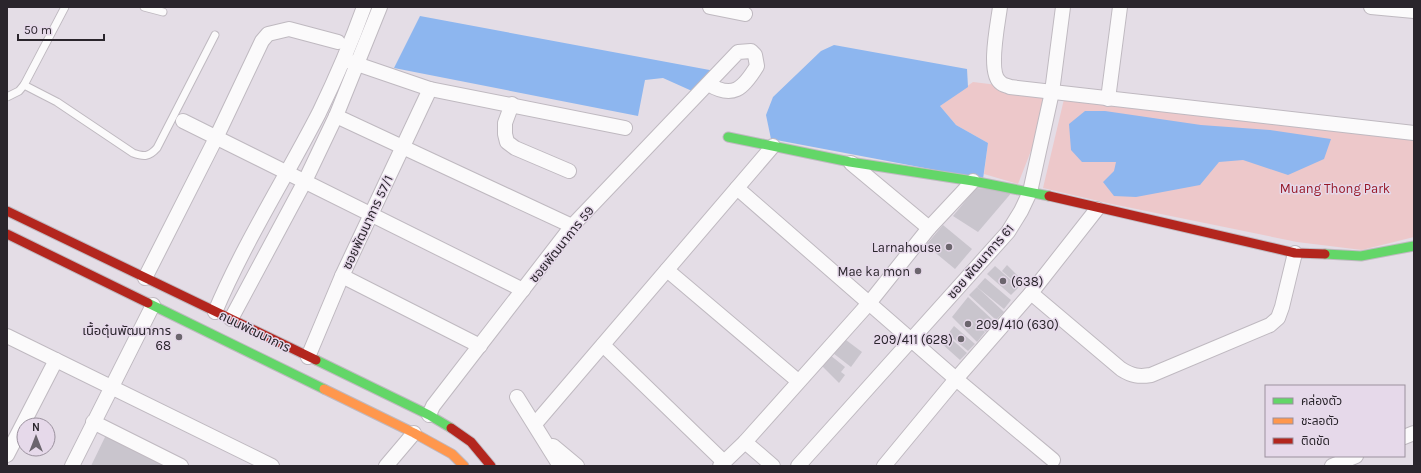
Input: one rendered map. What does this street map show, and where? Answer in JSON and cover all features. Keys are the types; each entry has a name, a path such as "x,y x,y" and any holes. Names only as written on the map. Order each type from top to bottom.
{"main road":[{"path":"728,137 850,162 973,181 1030,192 1097,209 1295,253 1361,256 1414,246"},
{"name":"ถนนพัฒนาการ","path":"7,211 145,278 158,296 452,454 464,466"},
{"name":"ถนนพัฒนาการ","path":"8,236 158,296 215,312 429,415 463,434 477,447 491,466"}],"street":[{"path":"231,320 304,181 336,116 364,7"},
{"path":"215,312 286,172 380,7"},
{"path":"710,7 745,14"},
{"path":"1000,7 994,63 996,75 1000,83 1010,86 1108,99 1414,133"},
{"name":"ซอย พัฒนาการ 61","path":"798,466 1008,232 1021,211 1030,192 1052,92 1063,7"},
{"path":"1108,99 1120,7"},
{"path":"1371,7 1414,11"},
{"path":"145,278 216,138 262,41 268,34 289,29 338,42"},
{"path":"350,62 430,89 512,104 625,128"},
{"name":"ซอยพัฒนาการ 59","path":"429,415 433,406 572,226 708,84"},
{"name":"ซอยพัฒนาการ 57/1","path":"308,357 342,276 430,89"},
{"path":"512,104 505,123 504,134 507,142 515,148 569,171"},
{"path":"336,116 572,226"},
{"path":"183,121 372,213 523,290"},
{"path":"535,424 773,146"},
{"path":"850,162 928,228"},
{"path":"603,345 722,464 745,442 870,302 928,228 973,181"},
{"path":"737,188 870,302 956,379 1053,460"},
{"path":"884,466 956,379 1031,293 1097,209"},
{"path":"1031,293 1121,369 1130,375 1140,377 1152,374 1270,325 1278,318 1282,307 1295,253"},
{"path":"667,270 798,381"},
{"path":"342,276 480,346"},
{"path":"72,466 158,296"},
{"path":"7,337 272,466"},
{"path":"7,455 56,360"},
{"path":"517,397 545,438 560,466"},
{"path":"93,422 181,466"},
{"path":"386,466 414,433"},
{"path":"545,438 577,466"},
{"path":"745,442 773,466"},
{"path":"1332,466 1354,457"}],"lane":[{"path":"144,7 163,12"},
{"path":"7,97 19,91 24,85 63,8"},
{"path":"24,85 57,102 133,153 144,156 151,155 157,148 215,35"}],"green space":[{"path":"973,82 1054,92 1018,184 984,174 988,143 956,125 940,106"},
{"name":"Muang Thong Park","path":"1065,95 1414,138 1414,237 1362,250 1297,242 1107,203 1043,188"}],"water":[{"path":"420,16 715,71 692,91 663,78 645,80 638,116 394,68"},
{"path":"834,45 967,69 968,87 940,106 956,125 988,143 983,179 771,139 766,115 773,97 821,51"},
{"path":"1085,111 1105,111 1201,125 1270,130 1331,139 1324,159 1288,175 1243,160 1219,162 1200,185 1136,197 1114,196 1103,182 1114,171 1116,162 1082,162 1071,150 1069,124"}],"building":[{"path":"976,188 1013,191 978,232 953,216"},
{"name":"Larnahouse","path":"943,225 972,249 955,269 926,245"},
{"path":"1007,265 1023,281 1019,286 1002,271"},
{"name":"(638)","path":"995,266 1019,287 1011,295 987,274"},
{"path":"985,278 1011,300 1004,309 977,287"},
{"path":"977,287 1004,312 996,320 969,295"},
{"path":"968,297 995,322 986,332 972,319 985,332 977,342 952,317"},
{"name":"209/411 (628)","path":"954,326 975,344 968,351 948,334"},
{"path":"947,335 967,353 960,360 941,343"},
{"path":"846,340 862,352 851,367 833,353"},
{"path":"830,355 845,367 841,372 845,375 839,383 821,365"},
{"path":"106,435 170,466 91,466"}],"traffic: fast":[{"path":"728,137 850,162 973,181 1049,196"},
{"path":"1325,254 1361,256 1414,246"},
{"path":"148,303 324,389"},
{"path":"316,360 429,415 451,428"}],"traffic: slow":[{"path":"324,389 414,433 452,454 464,466"}],"traffic: jam":[{"path":"1049,196 1295,253 1325,254"},
{"path":"7,211 316,360"},
{"path":"7,234 148,303"},
{"path":"451,428 471,442 491,466"}],"place":[{"name":"Larnahouse","path":"949,247"},
{"name":"Mae ka mon","path":"918,271"},
{"name":"(638)","path":"1003,281"},
{"name":"209/410 (630)","path":"968,324"},
{"name":"เนื้อตุ๋นพัฒนาการ 68","path":"179,337"},
{"name":"209/411 (628)","path":"961,339"}]}
